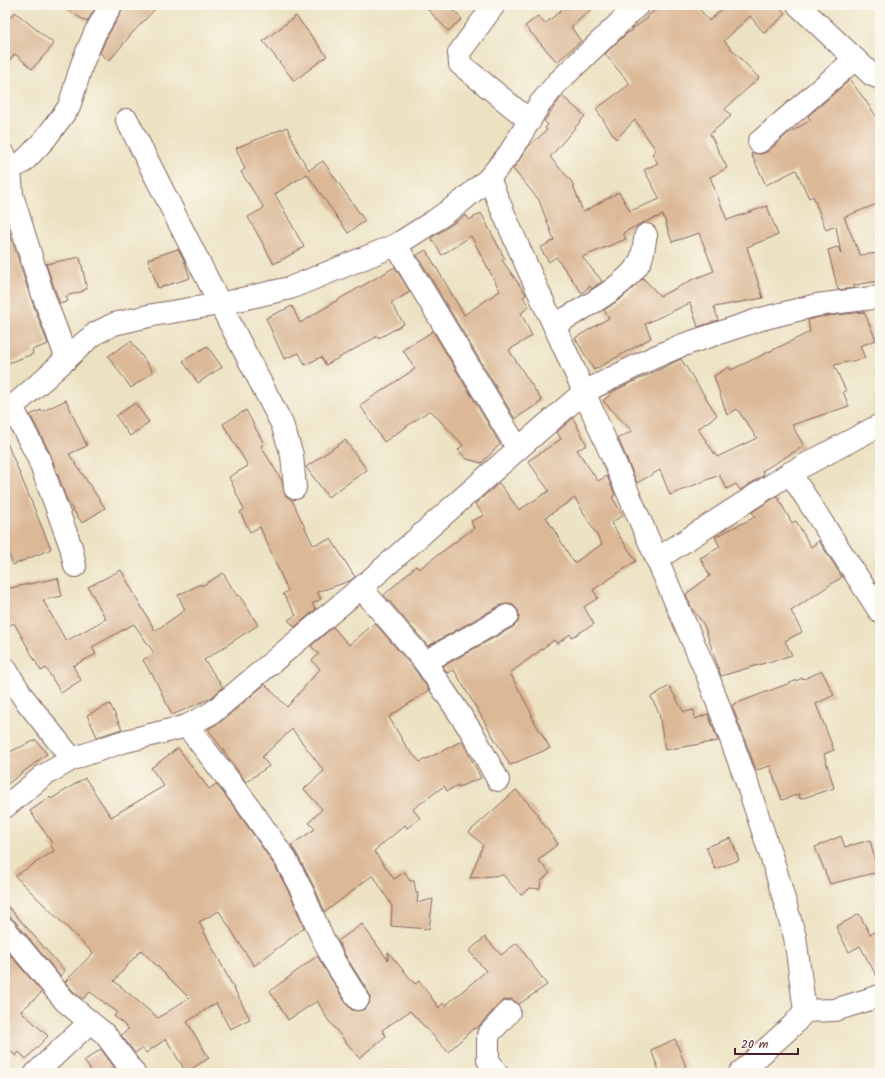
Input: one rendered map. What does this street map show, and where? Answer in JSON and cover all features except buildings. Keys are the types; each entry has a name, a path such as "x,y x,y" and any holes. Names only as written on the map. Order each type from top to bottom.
{"street":[{"path":"67,359 42,292 12,195 8,162 22,163 45,139 69,107 82,64 95,33 111,5"},
{"path":"494,5 459,53 460,64 530,121"},
{"path":"75,566 71,547 38,457 8,409 96,333 114,324 153,315 220,304 290,288 396,245 434,221 461,202 489,178 509,154 539,105 556,83 638,5"},
{"path":"798,5 872,75 880,78"},
{"path":"759,142 855,59"},
{"path":"127,120 282,424 292,455 295,488"},
{"path":"489,178 535,287 584,392 707,674 775,868 795,937 805,1011"},
{"path":"554,325 607,294 627,277 641,259 646,234"},
{"path":"396,245 518,449"},
{"path":"5,807 43,776 72,759 122,742 187,726 213,712 361,588 584,392 648,360 680,346 761,319 817,305 880,297"},
{"path":"657,559 790,473 880,425"},
{"path":"790,473 880,612"},
{"path":"361,588 425,662 473,734 498,780"},
{"path":"425,662 507,616"},
{"path":"5,668 22,698 72,759"},
{"path":"187,726 245,801 286,860 334,961 358,998"},
{"path":"5,929 65,1001 105,1034 134,1073"},
{"path":"740,1073 788,1030 805,1011 835,1010 880,996"},
{"path":"497,1073 488,1060 488,1035 509,1012"},
{"path":"36,1073 90,1022"}]}
